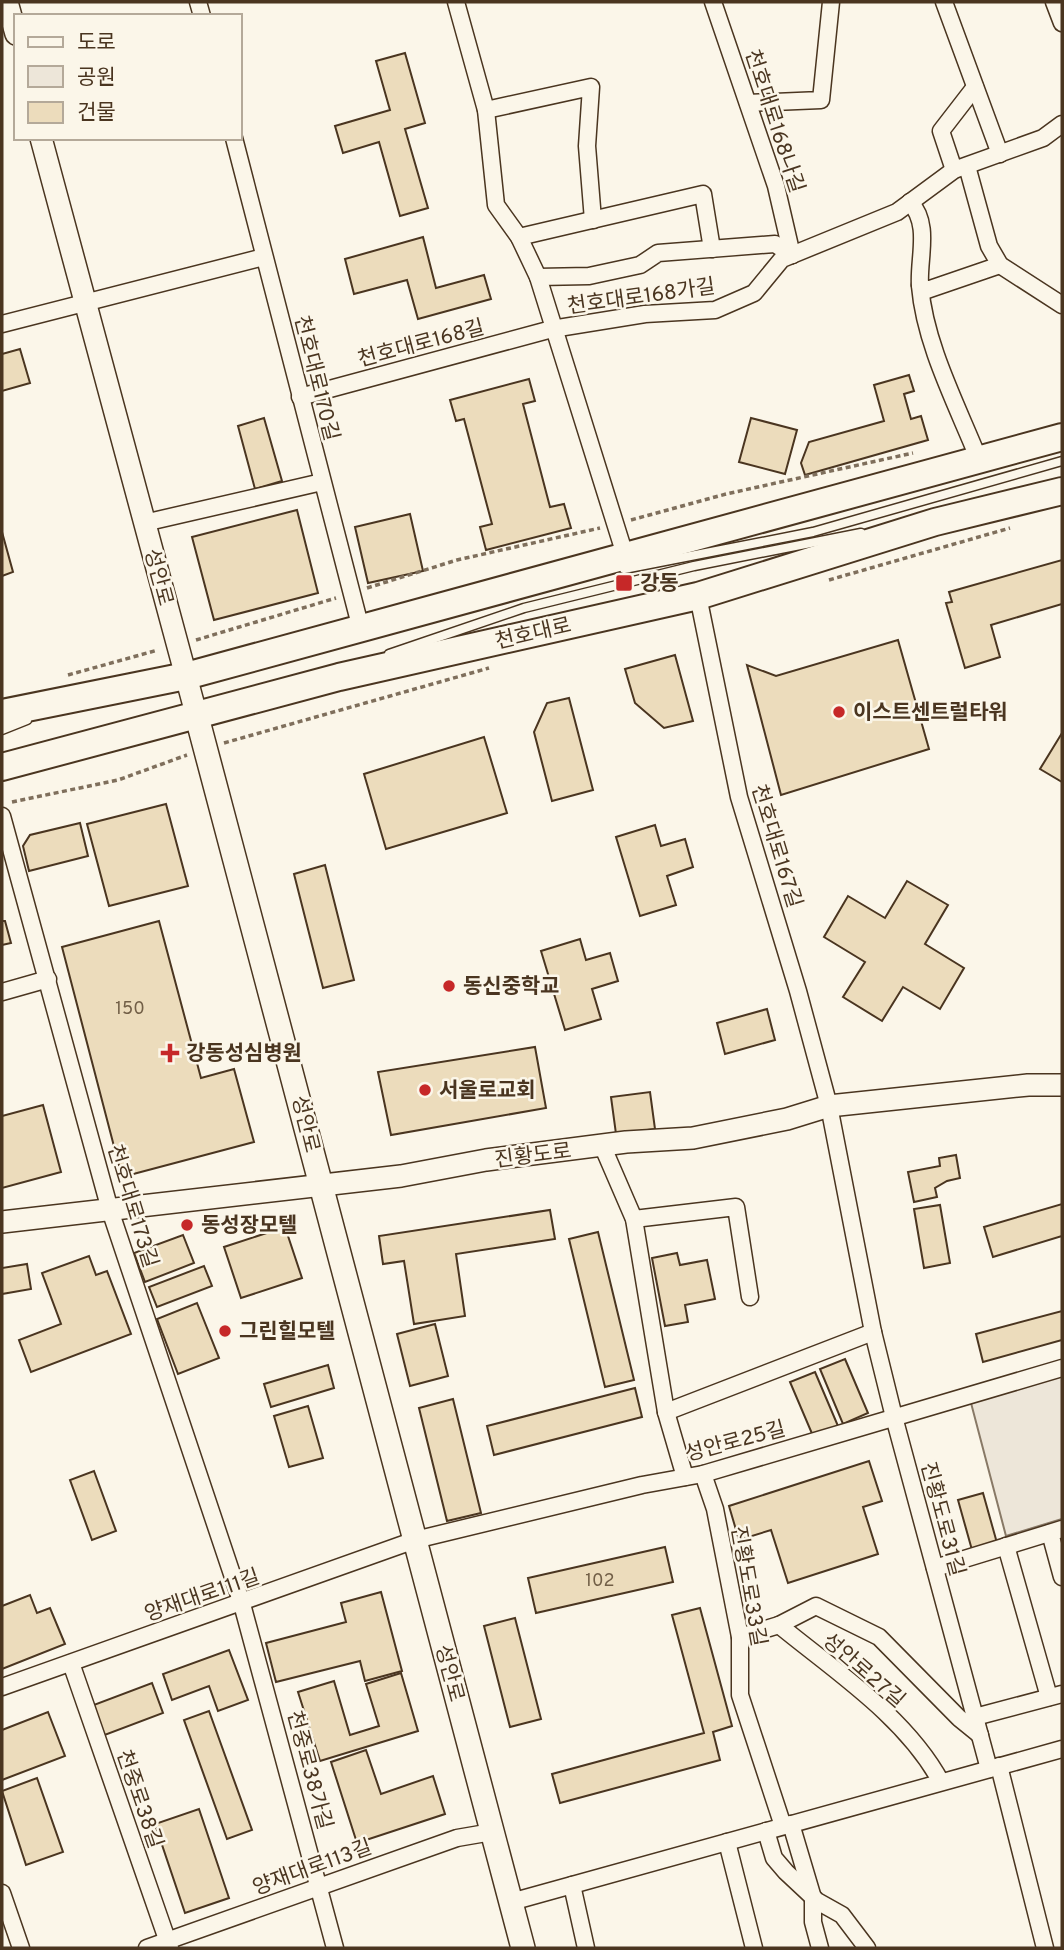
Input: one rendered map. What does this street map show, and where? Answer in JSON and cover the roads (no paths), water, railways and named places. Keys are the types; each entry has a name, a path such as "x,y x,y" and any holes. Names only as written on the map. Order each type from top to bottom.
{"main road":[{"path":"2,713 186,676 616,564 1062,437"},
{"name":"천호대로","path":"2,766 197,717 339,677 698,596 935,523 1062,491"},
{"name":"성안로","path":"197,717 250,927 290,1061 523,1948"}],"street":[{"path":"8,2 14,26"},
{"path":"456,2 486,110 496,205 519,237 538,277 552,329 615,524 616,564"},
{"name":"천호대로168나길","path":"713,2 776,186 792,255"},
{"path":"748,103 821,100 831,2"},
{"path":"944,2 1000,154"},
{"path":"1054,2 1062,23"},
{"path":"486,110 591,87 587,146 593,220"},
{"path":"975,87 942,131 960,168 989,246 1000,265 1062,305"},
{"name":"천호대로168가길","path":"552,329 645,314 715,310 754,293 782,259 897,212 960,168 1043,138 1062,124"},
{"name":"성안로","path":"42,140 197,717"},
{"name":"천호대로170길","path":"235,140 361,629"},
{"path":"519,237 703,194 712,249"},
{"path":"910,202 918,211 922,230 920,285 929,331 979,460"},
{"path":"538,277 589,276 640,265 658,253 775,244 792,255"},
{"path":"2,324 264,257"},
{"path":"920,285 927,290 1000,265"},
{"name":"천호대로168길","path":"300,397 552,329"},
{"path":"144,523 322,482"},
{"name":"천호대로167길","path":"698,596 739,797 798,991 829,1106"},
{"name":"천호대로173길","path":"2,816 110,1210 242,1604"},
{"path":"2,992 48,979"},
{"name":"진황도로","path":"2,1222 401,1176 486,1160 602,1145 693,1138 787,1119 829,1106 1028,1085 1062,1085"},
{"name":"진황도로31길","path":"829,1106 873,1332 894,1417 975,1717 994,1768 1045,1948"},
{"path":"602,1145 634,1219 666,1412 685,1477"},
{"path":"634,1219 736,1207 750,1297"},
{"path":"666,1412 873,1332"},
{"name":"성안로25길","path":"415,1540 703,1474 1062,1368"},
{"name":"진황도로33길","path":"703,1474 715,1509 740,1637 740,1695 813,1898 813,1922 820,1948"},
{"path":"935,1568 1056,1531 1062,1577"},
{"name":"양재대로111길","path":"2,1687 242,1604 415,1540"},
{"path":"975,1717 1056,1696 1006,1546"},
{"name":"천중로38가길","path":"242,1604 335,1948"},
{"path":"740,1637 779,1625 816,1606 879,1637 958,1718 981,1735"},
{"name":"성안로27길","path":"779,1625 865,1695 927,1757 941,1782"},
{"name":"천중로38길","path":"71,1663 169,1945"},
{"path":"511,1902 1062,1749"},
{"path":"766,1831 774,1858 813,1898 842,1915 867,1948"},
{"name":"양재대로113길","path":"147,1948 169,1945 457,1838 492,1832"},
{"path":"727,1842 754,1948"},
{"path":"572,1885 586,1948"},
{"path":"2,1893 21,1948"}],"lane":[{"path":"616,564 813,532 1062,461"},
{"path":"339,677 399,650 524,608 694,566 833,537 935,523"},
{"path":"499,593 594,575"},
{"path":"2,730 78,699"}],"place":[{"name":"강동","path":"624,583"},
{"name":"이스트센트럴타워","path":"839,712"},
{"name":"동신중학교","path":"449,986"},
{"name":"강동성심병원","path":"170,1053"},
{"name":"서울로교회","path":"425,1090"},
{"name":"동성장모텔","path":"187,1225"},
{"name":"그린힐모텔","path":"225,1331"}]}
